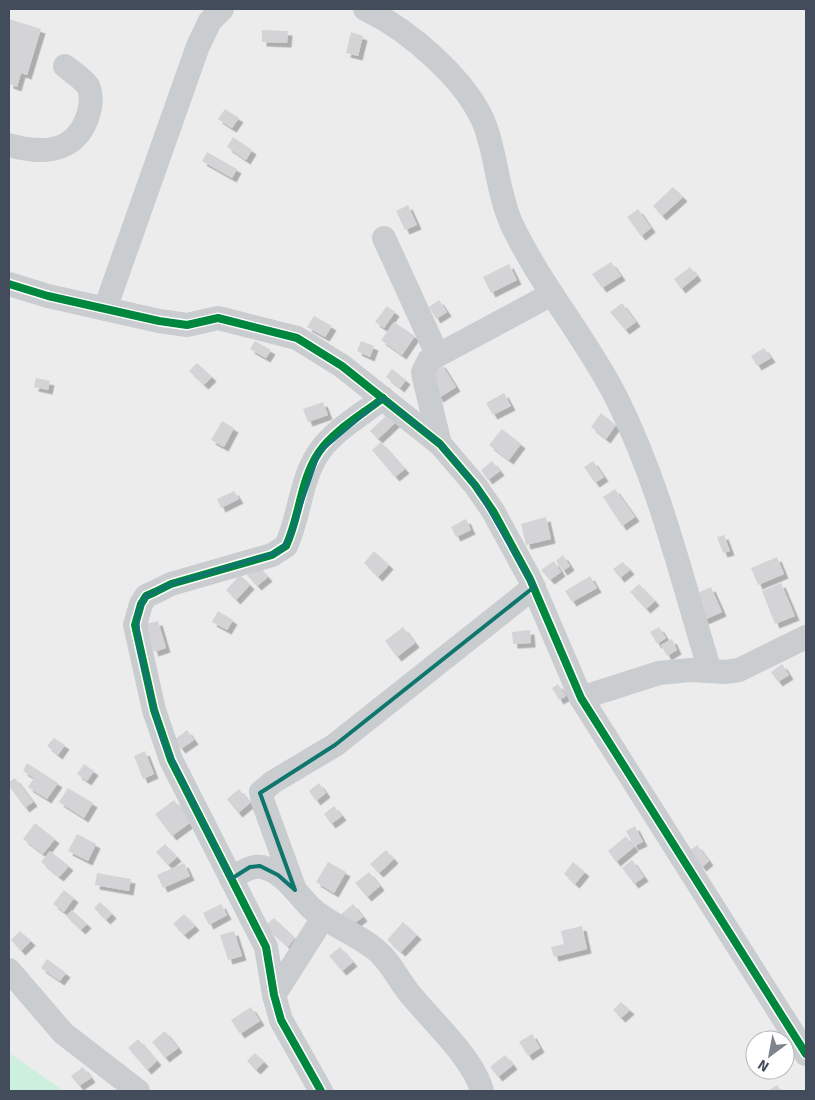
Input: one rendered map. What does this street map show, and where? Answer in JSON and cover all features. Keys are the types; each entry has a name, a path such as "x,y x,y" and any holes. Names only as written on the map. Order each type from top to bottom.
{"street":[{"path":"105,309 198,46 210,21 222,9"},
{"path":"365,9 401,30 432,57 458,83 475,105 486,127 504,202 512,224 552,294 601,369 639,446 662,512 710,672"},
{"path":"9,145 46,150 65,145 79,135 86,123 91,94 83,80 65,66"},
{"path":"384,238 437,354"},
{"path":"9,284 159,321 187,325 218,318 297,338 324,353 384,398 440,444 475,485 492,511 534,588 581,698 806,1054"},
{"path":"440,444 423,372 429,360 437,354 552,294"},
{"path":"321,1091 281,1020 274,995 266,947 162,739 135,625 137,613 146,596 171,584 279,552 289,540 307,476 319,452 329,441 384,398"},
{"path":"295,890 262,802 261,792 273,782 335,745 534,588"},
{"path":"581,698 658,673 691,670 710,672 738,670 806,637"},
{"path":"231,879 250,867 260,866 278,874 323,918 374,948 390,963 408,992 463,1057 482,1091"},
{"path":"274,995 323,918"},
{"path":"9,970 64,1033 138,1091"}],"highlighted area":[{"path":"383,398 440,444 475,485 534,587 335,745 260,793 295,890 278,875 260,866 250,867 231,879 162,739 139,649 137,613 146,596 171,584 279,552 289,539 319,452"}],"green space":[{"path":"9,1053 64,1091 9,1091"}],"building":[{"path":"9,19 41,29 27,75 21,73 17,87 9,84"},
{"path":"262,30 288,31 287,43 262,42"},
{"path":"351,32 363,36 358,56 346,53"},
{"path":"225,109 239,118 232,128 218,119"},
{"path":"233,137 252,150 246,160 227,147"},
{"path":"207,152 237,169 232,178 202,161"},
{"path":"673,187 683,197 662,216 653,206"},
{"path":"408,205 417,225 405,230 396,211"},
{"path":"638,209 651,228 641,236 627,217"},
{"path":"611,262 621,276 602,288 592,274"},
{"path":"509,264 517,280 491,293 483,277"},
{"path":"690,267 697,276 681,289 674,279"},
{"path":"439,300 447,312 436,319 429,307"},
{"path":"622,303 636,322 625,330 610,312"},
{"path":"387,306 395,312 384,328 375,322"},
{"path":"314,316 332,326 325,337 307,327"},
{"path":"394,322 415,336 402,355 381,340"},
{"path":"255,341 271,350 266,358 250,349"},
{"path":"361,341 374,346 370,357 357,351"},
{"path":"764,348 771,358 757,366 751,356"},
{"path":"197,363 212,377 204,385 189,371"},
{"path":"441,363 456,387 439,398 424,373"},
{"path":"392,369 406,380 400,388 386,377"},
{"path":"36,378 50,381 48,390 34,387"},
{"path":"504,393 511,406 493,415 486,403"},
{"path":"323,402 328,415 308,422 303,409"},
{"path":"601,413 616,425 606,439 591,427"},
{"path":"388,414 396,422 378,439 370,431"},
{"path":"222,421 234,428 224,447 211,440"},
{"path":"502,429 521,444 509,460 489,445"},
{"path":"381,442 405,469 395,477 372,450"},
{"path":"492,461 500,471 488,480 481,470"},
{"path":"593,461 604,477 595,483 584,467"},
{"path":"615,489 635,517 622,526 603,497"},
{"path":"234,491 239,499 221,508 217,499"},
{"path":"546,517 551,539 526,545 521,524"},
{"path":"466,519 471,530 456,537 451,527"},
{"path":"724,535 730,551 723,553 717,537"},
{"path":"374,551 389,565 378,577 364,563"},
{"path":"563,555 570,566 563,571 556,561"},
{"path":"777,557 784,574 758,585 751,568"},
{"path":"554,561 561,572 550,580 541,570"},
{"path":"623,562 630,570 620,578 613,569"},
{"path":"257,565 268,577 257,586 247,575"},
{"path":"240,575 250,585 236,600 226,590"},
{"path":"590,576 597,588 572,602 565,591"},
{"path":"781,583 795,616 775,624 762,591"},
{"path":"639,584 655,601 646,609 630,592"},
{"path":"711,587 722,612 704,620 693,595"},
{"path":"218,611 233,620 227,630 212,622"},
{"path":"158,621 166,648 154,652 145,624"},
{"path":"403,627 415,643 397,657 385,641"},
{"path":"659,627 666,638 657,644 650,632"},
{"path":"530,630 531,643 513,644 512,632"},
{"path":"672,639 677,650 667,656 661,645"},
{"path":"782,664 789,675 778,682 771,672"},
{"path":"558,684 566,696 559,700 552,688"},
{"path":"187,730 194,740 181,749 174,740"},
{"path":"54,738 65,745 58,755 47,746"},
{"path":"145,751 154,774 143,779 134,756"},
{"path":"27,763 58,783 47,799 28,787 34,778 23,771"},
{"path":"84,764 94,771 87,781 77,774"},
{"path":"15,778 33,802 25,808 9,786 9,782"},
{"path":"319,783 326,793 316,801 309,791"},
{"path":"68,788 93,803 84,818 59,802"},
{"path":"239,789 250,803 238,813 227,799"},
{"path":"174,800 191,822 172,836 155,814"},
{"path":"334,806 342,816 331,824 324,814"},
{"path":"35,823 55,839 43,854 23,839"},
{"path":"635,826 643,842 634,846 626,831"},
{"path":"77,834 96,844 88,861 68,851"},
{"path":"626,836 634,847 616,862 608,851"},
{"path":"165,844 177,857 168,865 156,852"},
{"path":"697,845 709,861 702,867 689,851"},
{"path":"386,850 394,859 379,873 370,864"},
{"path":"50,851 69,866 59,877 41,862"},
{"path":"632,860 644,877 634,884 622,868"},
{"path":"328,862 346,872 334,893 316,882"},
{"path":"573,862 585,872 575,884 564,874"},
{"path":"184,863 190,876 163,888 157,875"},
{"path":"369,872 380,886 367,897 355,883"},
{"path":"97,873 131,879 129,891 95,885"},
{"path":"64,890 74,898 64,912 53,904"},
{"path":"100,902 112,914 106,920 94,908"},
{"path":"221,904 227,915 209,925 203,913"},
{"path":"353,904 363,917 348,928 339,916"},
{"path":"72,910 87,924 81,930 66,916"},
{"path":"184,914 195,926 184,935 173,924"},
{"path":"274,918 295,938 288,947 265,926"},
{"path":"403,922 417,935 401,952 387,940"},
{"path":"582,926 587,949 554,957 551,947 564,944 561,931"},
{"path":"20,931 31,941 21,951 11,940"},
{"path":"234,931 242,956 228,960 220,935"},
{"path":"340,947 353,962 342,971 329,956"},
{"path":"47,959 66,973 60,981 41,968"},
{"path":"621,1002 630,1010 621,1018 613,1010"},
{"path":"251,1007 260,1021 240,1034 231,1020"},
{"path":"165,1031 178,1048 165,1058 152,1042"},
{"path":"532,1034 540,1048 528,1056 519,1042"},
{"path":"138,1039 157,1061 147,1070 128,1048"},
{"path":"255,1053 264,1062 256,1070 247,1061"},
{"path":"505,1055 513,1065 498,1077 490,1067"},
{"path":"83,1067 91,1078 79,1086 71,1076"},
{"path":"777,1085 781,1091 768,1091"}],"cycle path":[{"path":"9,284 48,296 159,321 187,325 218,318 297,338 342,366 440,444 475,485 493,511 530,579 581,698 806,1054"},
{"path":"321,1091 281,1020 274,995 266,947 171,760 154,710 135,625 141,604 146,596 171,584 272,555 286,546 308,474 319,452 341,429 383,398"}]}
